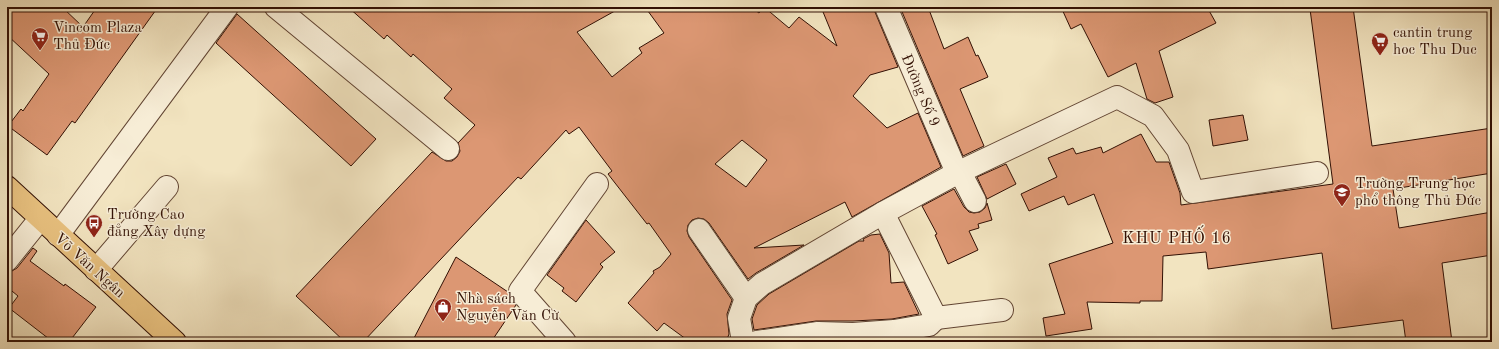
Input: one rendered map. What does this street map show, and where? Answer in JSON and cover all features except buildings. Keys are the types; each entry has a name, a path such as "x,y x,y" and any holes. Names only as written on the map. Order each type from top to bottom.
{"main road":[{"name":"Võ Văn Ngân","path":"7,187 175,342"}],"street":[{"path":"58,235 227,7"},
{"path":"276,7 448,149"},
{"name":"Đường Số 9","path":"886,7 958,173 975,201"},
{"path":"743,342 739,318 746,298 762,284 883,213 958,173 1117,97 1153,116 1178,150 1193,192 1317,173"},
{"path":"565,342 520,291 597,184"},
{"path":"96,270 167,187"},
{"path":"883,213 936,318"},
{"path":"7,260 40,219"},
{"path":"699,230 746,298"},
{"path":"757,342 818,333 852,334 894,331 929,325 936,318 1002,310"}],"place":[{"name":"Vincom Plaza Thủ Đức","path":"40,51"},
{"name":"cantin trung hoc Thu Duc","path":"1380,56"},
{"name":"Trường Trung học phổ thông Thủ Đức","path":"1342,207"},
{"name":"Trường Cao đẳng Xây dựng","path":"94,238"},
{"name":"Nhà sách Nguyễn Văn Cừ","path":"443,322"}],"district":[{"name":"KHU PHỐ 16","path":"1177,237"}]}
